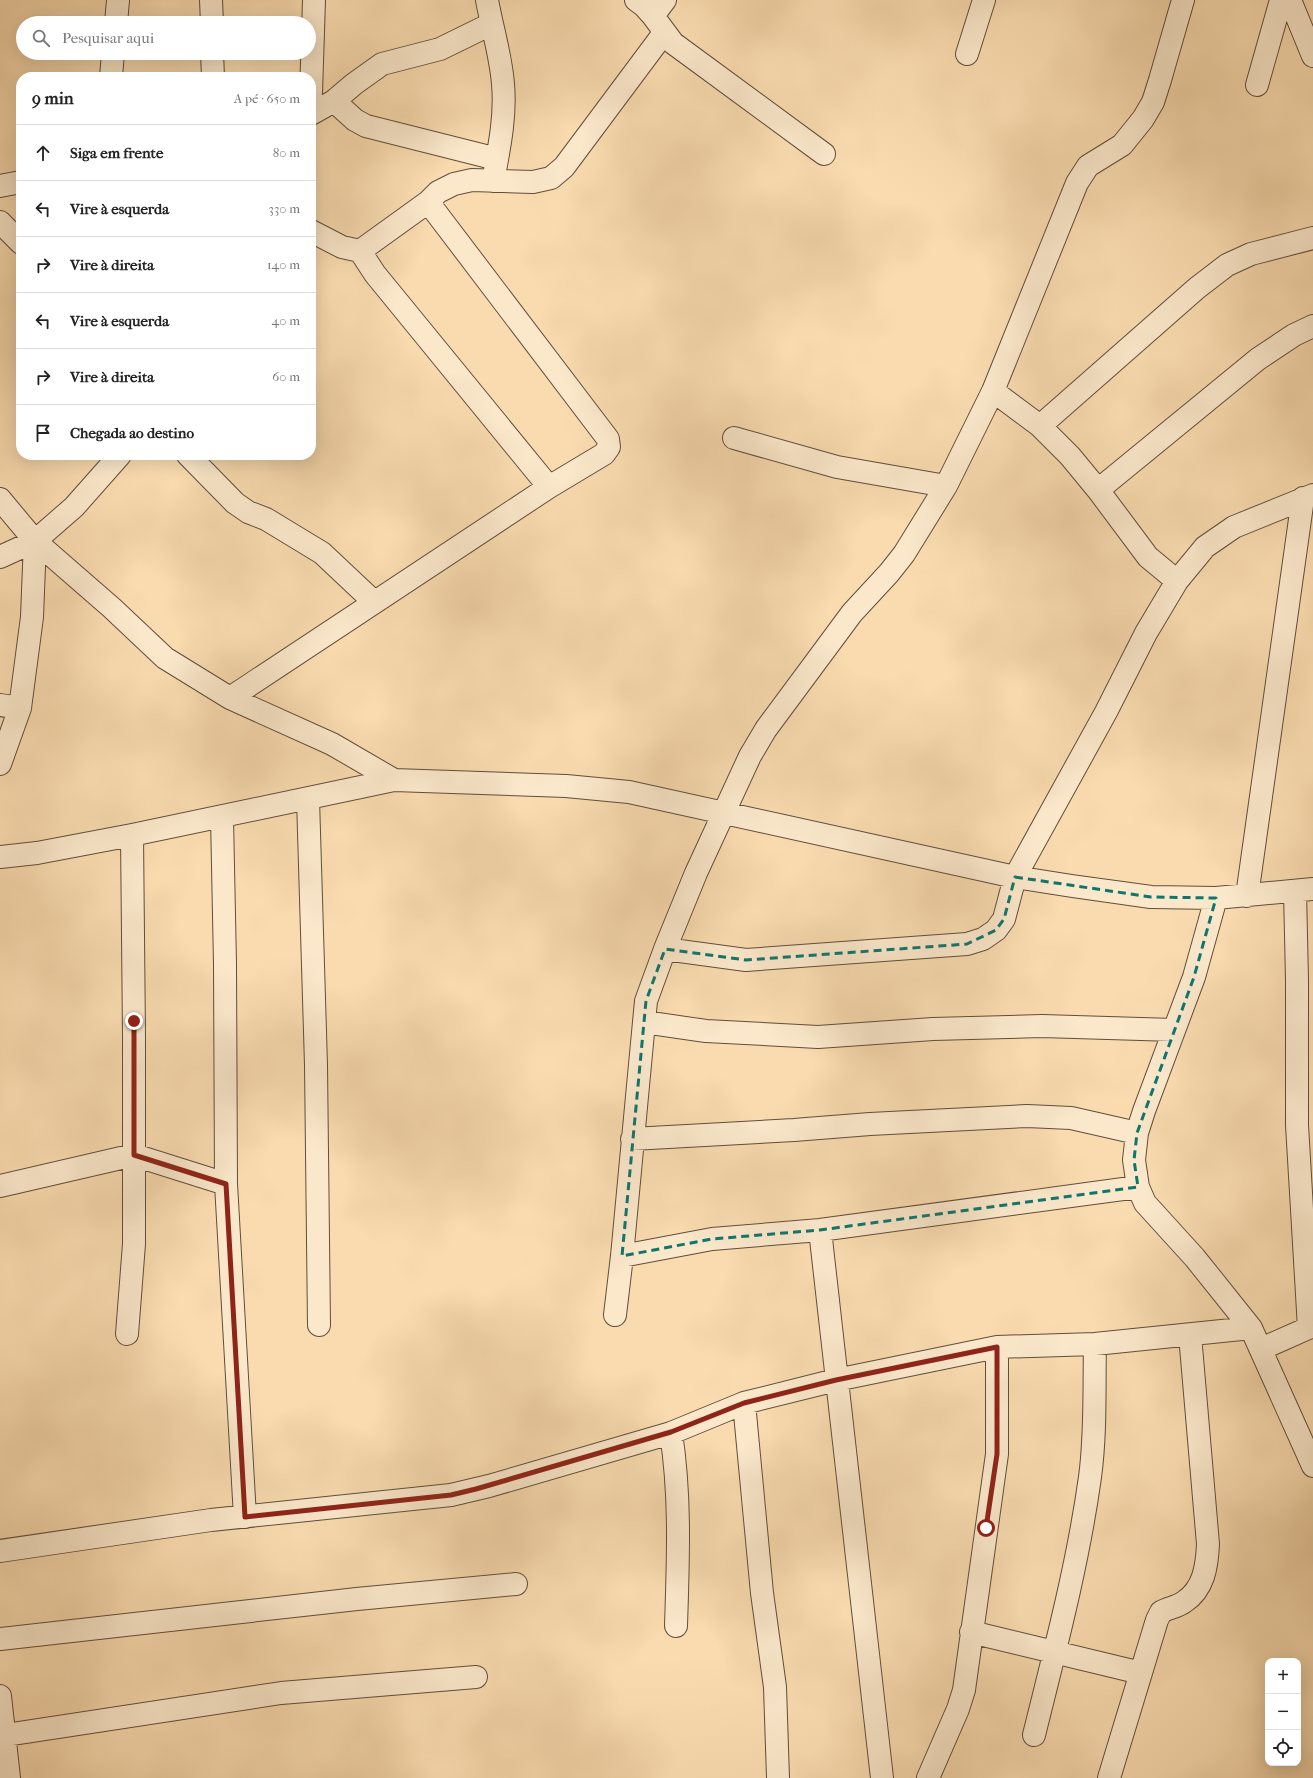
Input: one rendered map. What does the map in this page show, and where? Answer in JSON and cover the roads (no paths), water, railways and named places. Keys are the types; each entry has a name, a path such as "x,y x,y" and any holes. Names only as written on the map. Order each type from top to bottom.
{"street":[{"path":"117,16 118,0"},
{"path":"211,0 212,16"},
{"path":"313,16 314,0"},
{"path":"487,0 500,62 503,83 504,112 493,181"},
{"path":"636,0 661,16 673,43 824,154"},
{"path":"967,54 984,0"},
{"path":"614,1315 622,1256 646,1001 665,949 723,813 750,756 766,729 852,613 885,578 904,554 946,486 994,391 1077,183 1088,166 1122,145 1143,119 1153,102 1183,0"},
{"path":"1257,85 1281,0"},
{"path":"1290,0 1313,56"},
{"path":"360,251 428,202 438,192 454,184 472,180 533,182 551,178 564,166 661,16"},
{"path":"316,111 334,101 354,84 382,64 440,49 492,24"},
{"path":"111,72 112,60"},
{"path":"212,60 213,72"},
{"path":"312,60 312,72"},
{"path":"334,101 355,120 366,126 497,159"},
{"path":"0,186 16,183"},
{"path":"230,698 373,601 450,554 549,487 604,454 609,447 608,439 428,202"},
{"path":"0,222 16,238"},
{"path":"316,234 342,247 360,251 379,280 549,487"},
{"path":"1040,426 1198,288 1227,265 1251,254 1313,238"},
{"path":"1098,490 1258,359 1294,335 1313,326"},
{"path":"994,391 1040,426 1070,456 1148,556 1177,581"},
{"path":"734,438 837,467 946,486"},
{"path":"0,557 35,541 74,507 116,460"},
{"path":"193,460 235,503 248,512 266,519 322,553 373,601"},
{"path":"665,949 721,958 746,960 967,944 983,939 996,930 1004,919 1015,877 1106,712 1146,633 1177,581 1205,547 1234,527 1308,496"},
{"path":"1247,896 1308,496"},
{"path":"0,499 35,541 112,608 165,658 230,698 332,744 394,780"},
{"path":"0,764 10,707 32,617 35,541"},
{"path":"0,857 38,853 132,835 394,780 566,786 621,791 1015,877 1151,897 1216,898 1304,890 1297,980 1297,1125 1311,1327 1261,1349"},
{"path":"308,799 316,1065 319,1325"},
{"path":"222,817 225,964 226,1184 245,1517"},
{"path":"127,1334 134,1244 132,835"},
{"path":"1216,898 1194,977 1137,1133 1134,1160 1138,1187 1145,1203 1196,1258 1251,1328 1313,1466"},
{"path":"644,1022 706,1031 818,1037 933,1029 1042,1026 1174,1030"},
{"path":"632,1139 1027,1116 1071,1118 1137,1133"},
{"path":"0,1186 134,1155 226,1184"},
{"path":"622,1256 712,1239 820,1230 1138,1187"},
{"path":"820,1230 882,1778"},
{"path":"0,1551 245,1517 451,1495 489,1486 671,1432 744,1403 836,1380 997,1347 1095,1344 1251,1328"},
{"path":"1108,1778 1161,1612 1184,1602 1197,1590 1203,1579 1207,1563 1208,1544 1190,1335"},
{"path":"1034,1735 1077,1552 1090,1476 1093,1435 1095,1344"},
{"path":"928,1778 958,1709 964,1690 997,1454 997,1347"},
{"path":"744,1403 762,1593 776,1687 778,1778"},
{"path":"671,1432 676,1468 679,1516 676,1626"},
{"path":"0,1639 357,1599 516,1584"},
{"path":"971,1632 1141,1673"},
{"path":"2,1736 281,1693 476,1677"},
{"path":"0,1696 2,1736 9,1778"}]}
